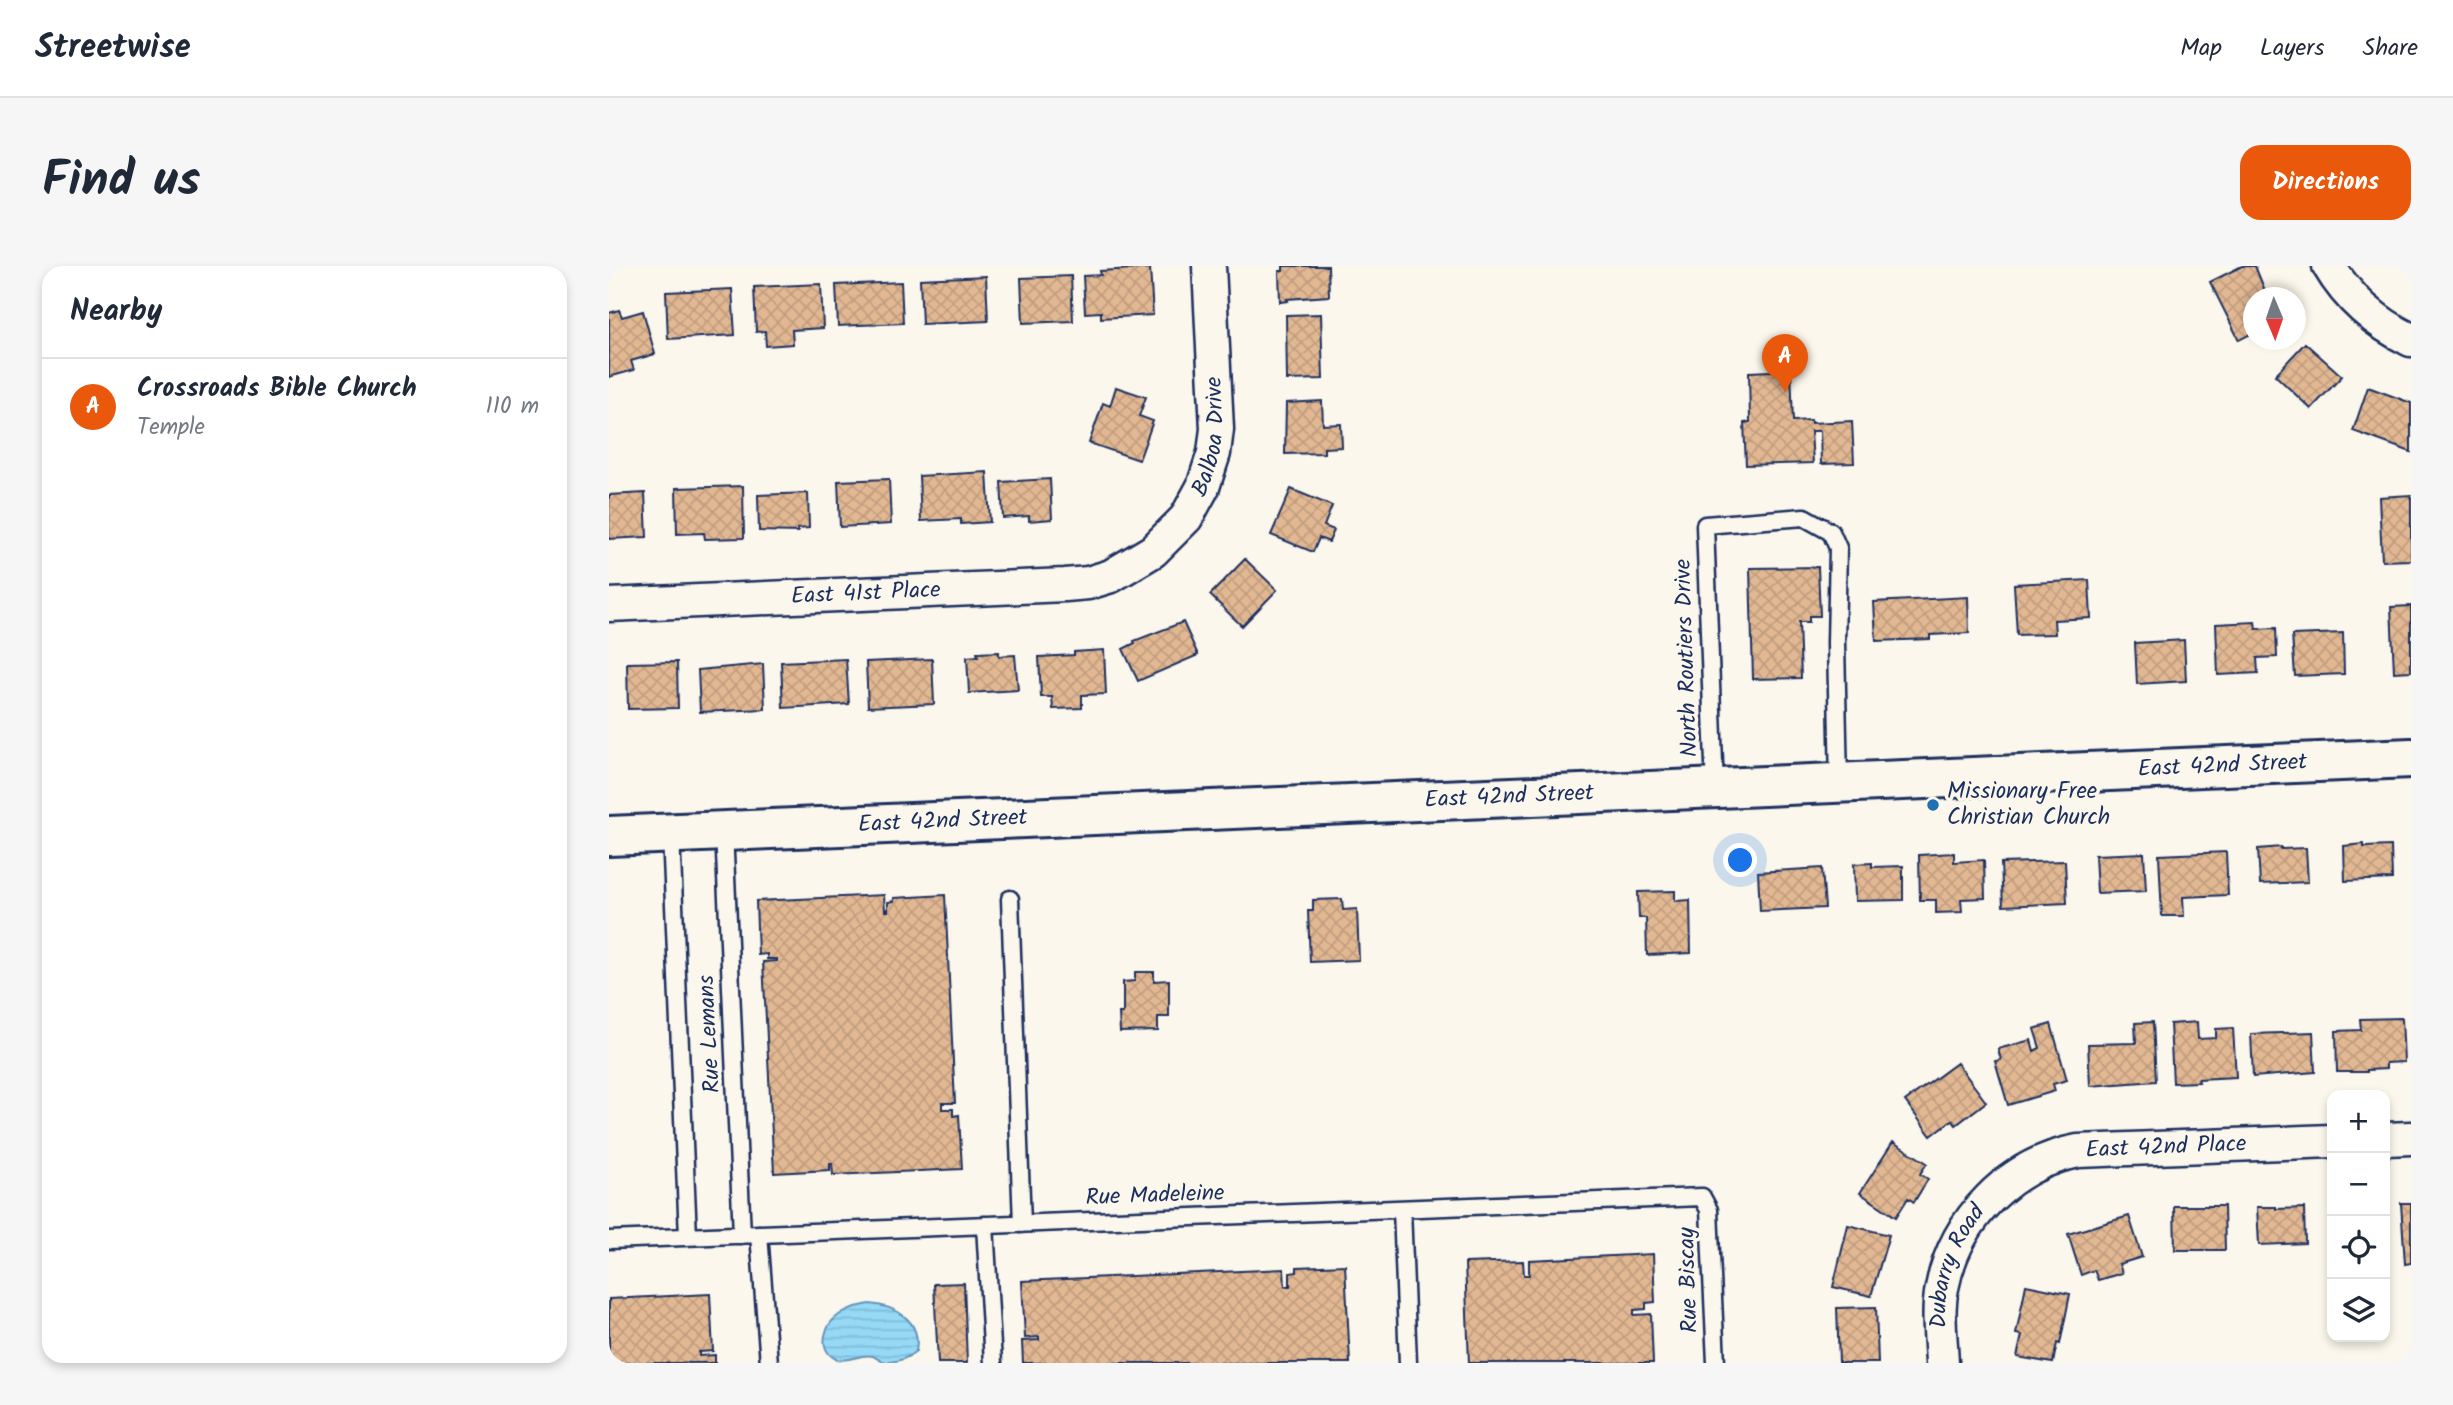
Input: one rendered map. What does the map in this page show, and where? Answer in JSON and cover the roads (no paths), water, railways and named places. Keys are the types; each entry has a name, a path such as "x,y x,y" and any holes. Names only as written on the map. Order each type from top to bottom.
{"street":[{"name":"Balboa Drive","path":"1122,571 1153,551 1171,535 1186,518 1208,477 1217,429 1209,266"},
{"path":"2329,266 2345,290 2375,319 2411,340"},
{"name":"East 41st Place","path":"609,606 1065,586 1089,583 1122,571"},
{"name":"East 42nd Street","path":"609,836 2411,758"},
{"path":"2390,1139 2411,1138"},
{"name":"East 42nd Place","path":"2005,1184 2040,1163 2078,1151 2327,1141"},
{"name":"Dubarry Road","path":"1942,1363 1941,1291 1952,1254 1970,1221 1986,1201 2005,1184"}],"lane":[{"name":"North Routiers Drive","path":"1715,789 1705,525 1804,517 1831,532 1838,548 1836,643 1839,784"},
{"name":"Rue Lemans","path":"724,831 742,1235"},
{"name":"Rue Lemans","path":"671,834 688,1237"},
{"path":"1010,899 1022,1224"},
{"name":"Rue Madeleine","path":"609,1240 1702,1198"},
{"name":"Rue Biscay","path":"1702,1198 1709,1210 1716,1363"},
{"path":"1402,1209 1408,1363"},
{"path":"985,1225 993,1363"},
{"path":"759,1234 769,1363"}],"water":[{"path":"870,1304 889,1308 911,1323 917,1340 916,1351 905,1359 887,1362 873,1356 841,1360 830,1355 826,1349 825,1337 834,1319 846,1311"}],"place":[{"name":"Crossroads Bible Church","path":"1785,392"},
{"name":"Missionary Free Christian Church","path":"1933,805"}]}
